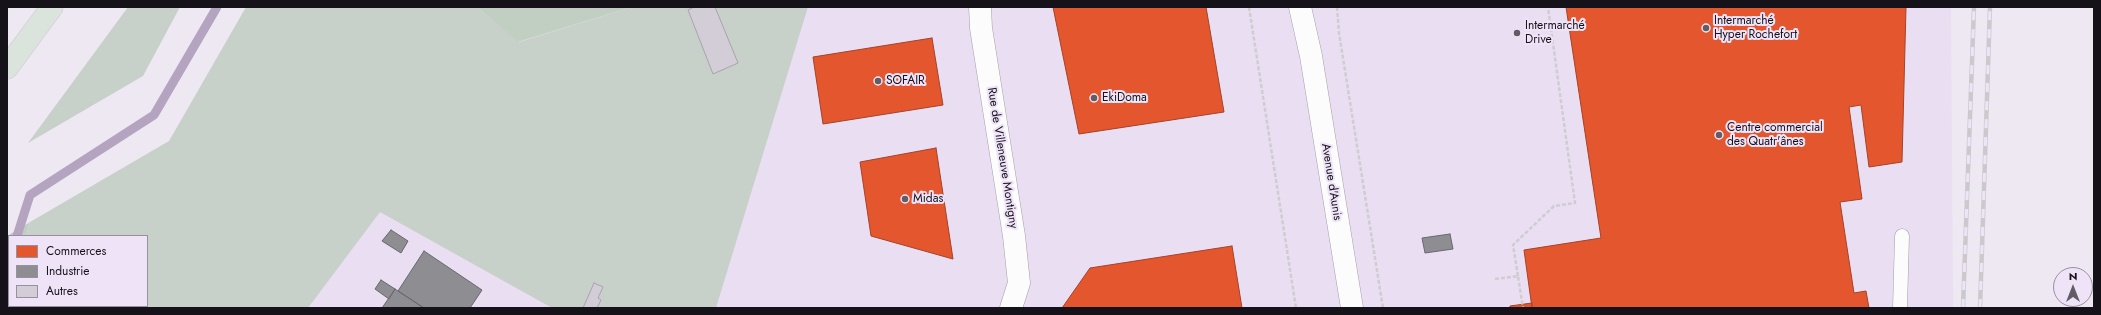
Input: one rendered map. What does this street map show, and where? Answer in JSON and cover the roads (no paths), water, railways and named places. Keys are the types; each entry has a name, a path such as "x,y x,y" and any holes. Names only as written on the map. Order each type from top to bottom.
{"main road":[{"path":"7,68 52,7"},
{"name":"Rue de Villeneuve Montigny","path":"980,7 981,28 1015,243 1019,283 1011,308"},
{"name":"Avenue d'Aunis","path":"1300,7 1311,56 1352,308"},
{"name":"Avenue d'Aunis","path":"1311,56 1314,7"}],"lane":[{"path":"1900,308 1902,236"}],"waterway":[{"path":"17,235 30,195 154,115 217,7"}],"railway":[{"path":"1963,308 1974,7"},
{"path":"1980,308 1990,7"}],"place":[{"name":"Intermarché Hyper Rochefort","path":"1706,28"},
{"name":"Intermarché Drive","path":"1517,33"},
{"name":"SOFAIR","path":"878,81"},
{"name":"EkiDoma","path":"1094,98"},
{"name":"Centre commercial des Quatr'ânes","path":"1719,135"},
{"name":"Midas","path":"905,199"}]}
